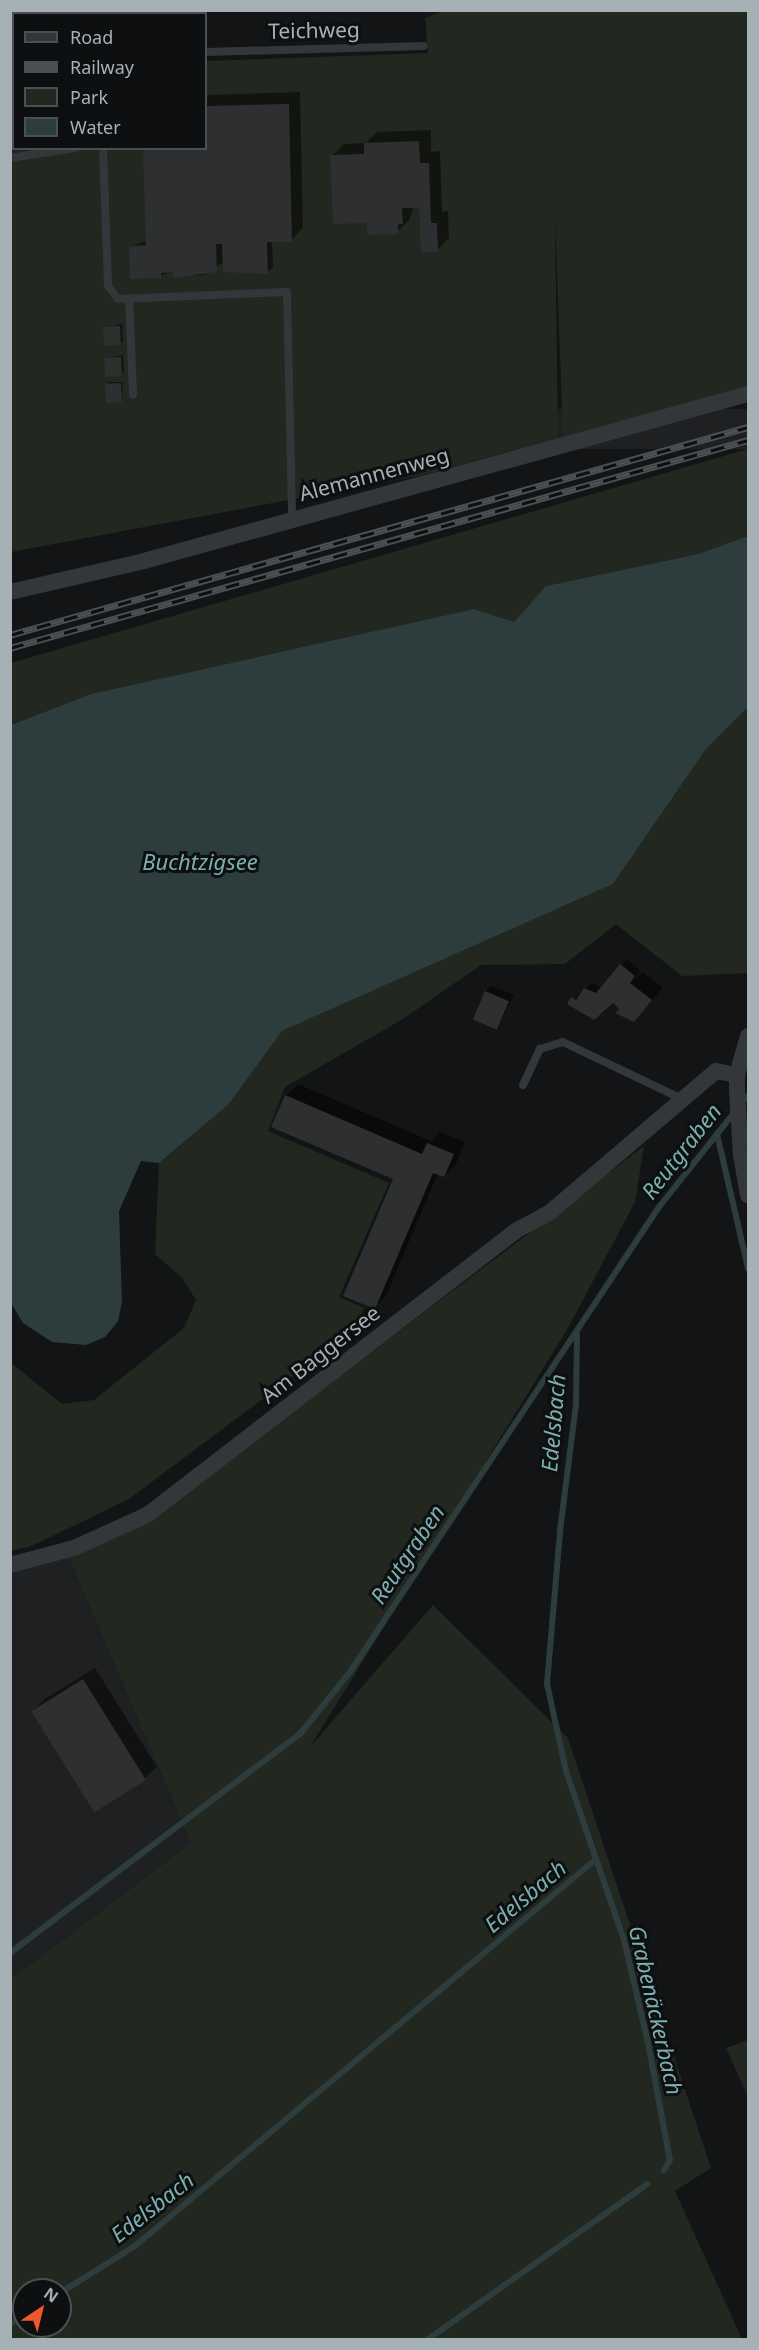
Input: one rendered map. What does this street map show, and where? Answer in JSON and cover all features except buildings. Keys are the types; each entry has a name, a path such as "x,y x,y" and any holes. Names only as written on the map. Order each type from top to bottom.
{"street":[{"name":"Alemannenweg","path":"10,592 144,561 748,394"},
{"path":"748,1036 737,1082 737,1120 748,1195"},
{"name":"Am Baggersee","path":"10,1565 74,1548 147,1515 518,1230 549,1213 685,1100 716,1071 737,1082"}],"lane":[{"name":"Teichweg","path":"207,52 424,46"},
{"path":"10,158 63,150"},
{"path":"103,150 108,286 118,299 287,292 291,520"},
{"path":"129,298 133,395"},
{"path":"523,1085 540,1049 563,1041 685,1100"}],"shaded area":[{"path":"10,409 748,409 748,449 10,449"},
{"path":"68,1556 191,1843 11,1979 11,1572"}],"green space":[{"path":"443,11 748,11 748,389 563,437 555,216 558,438 423,475 11,552 10,69 12,69 12,150 207,150 207,61 428,53 425,18"},
{"path":"748,449 748,536 698,554 547,586 514,622 474,609 91,694 11,725 11,663"},
{"path":"748,707 748,973 682,976 616,924 565,964 481,965 403,1019 285,1087 268,1131 389,1183 339,1297 364,1308 356,1329 129,1499 32,1546 11,1551 10,1362 62,1404 94,1400 184,1328 196,1300 182,1278 155,1254 159,1163 229,1104 282,1031 613,884 706,749"},
{"path":"644,1146 635,1202 568,1328 310,1747 433,1605 568,1738 711,2168 675,2191 742,2339 11,2340 11,1979 191,1843 68,1556 257,1439"},
{"path":"748,2040 748,2097 726,2048"}],"water":[{"name":"Buchtzigsee","path":"748,536 748,707 706,749 613,884 282,1031 229,1104 159,1163 141,1161 119,1211 122,1302 118,1321 105,1337 86,1345 52,1342 23,1323 10,1301 11,725 91,694 474,609 514,622 546,586 698,554"}],"waterway":[{"name":"Reutgraben","path":"10,1953 300,1734 350,1672 659,1207 748,1095"},
{"path":"717,1134 748,1268"},
{"name":"Edelsbach","path":"72,2285 135,2246 596,1859 566,1771 547,1684 560,1531 576,1405 577,1334"},
{"name":"Grabenäckerbach","path":"596,1859 624,1940 648,2043 670,2160 664,2170"},
{"name":"Grabenäckerbach","path":"427,2340 647,2184"}],"railway":[{"path":"10,635 748,427"},
{"path":"10,648 748,440"}]}
